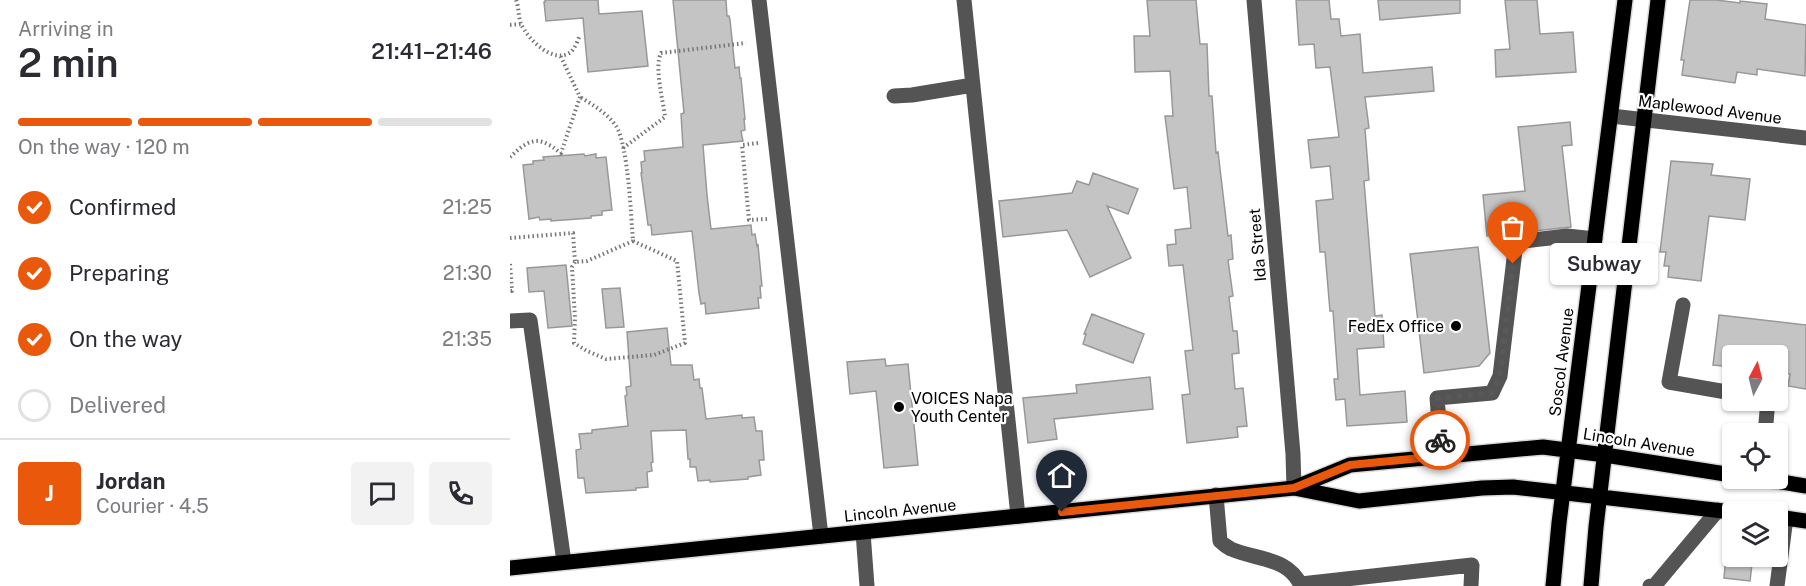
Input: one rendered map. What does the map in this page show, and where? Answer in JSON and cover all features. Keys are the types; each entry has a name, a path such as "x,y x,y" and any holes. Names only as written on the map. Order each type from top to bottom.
{"main road":[{"name":"Soscol Avenue","path":"1553,586 1625,0"},
{"path":"1591,586 1658,0"},
{"name":"Lincoln Avenue","path":"1294,488 1350,465 1543,447 1722,473"},
{"path":"1788,483 1806,486"},
{"name":"Lincoln Avenue","path":"510,568 1294,488 1359,501 1482,488 1513,487 1722,511"},
{"path":"1788,518 1806,520"}],"street":[{"path":"759,0 821,536"},
{"path":"964,0 1018,516"},
{"name":"Ida Street","path":"1254,0 1294,488"},
{"path":"894,96 973,85"},
{"name":"Maplewood Avenue","path":"1611,116 1806,138"},
{"path":"1442,456 1437,398 1492,393 1500,376 1516,242 1567,236 1595,239"},
{"path":"1683,305 1670,382 1722,391"},
{"path":"510,321 530,320 564,562"},
{"path":"1216,495 1220,541 1230,549 1287,567 1301,585 1472,565 1471,586"},
{"path":"1650,586 1655,585 1722,514"},
{"path":"862,532 867,586"},
{"path":"1777,586 1778,567"}],"path":[{"path":"516,0 521,24 541,50 560,55 573,51 580,35"},
{"path":"510,25 521,24"},
{"path":"623,148 665,117 658,67 658,58 661,53 752,43"},
{"path":"560,55 580,97 600,109 616,127 623,148 633,241"},
{"path":"510,157 523,145 537,141 552,146 561,153 580,97"},
{"path":"762,142 742,145 743,156 750,220 770,218"},
{"path":"510,238 573,233 574,343 587,351 606,359 654,355 685,343 677,261 633,241 587,261 575,262"},
{"path":"510,264 512,291 510,291"}],"building":[{"path":"545,0 598,0 599,14 642,11 648,66 588,72 583,18 546,21"},
{"path":"673,0 726,0 735,68 739,67 741,78 745,130 741,131 743,141 703,145 707,195 711,229 751,225 752,235 755,234 758,245 762,286 760,286 761,298 758,298 759,308 706,314 705,303 701,304 699,293 692,231 652,235 651,225 648,225 641,173 641,162 645,161 644,151 683,147 681,114 684,113"},
{"path":"1147,0 1196,0 1200,44 1207,44 1209,96 1212,96 1216,153 1218,152 1233,259 1228,260 1233,296 1229,297 1233,331 1237,331 1239,353 1232,354 1235,389 1243,388 1247,426 1237,427 1238,437 1187,443 1182,395 1190,394 1185,351 1193,350 1183,265 1169,266 1167,245 1176,244 1175,230 1191,228 1187,187 1174,189 1165,116 1173,116 1170,71 1135,72 1134,36 1150,36"},
{"path":"1296,0 1329,0 1331,19 1339,19 1341,36 1360,34 1363,73 1432,67 1434,91 1365,97 1369,128 1365,129 1369,180 1364,181 1375,316 1382,315 1384,347 1357,349 1360,395 1405,391 1407,422 1347,426 1345,399 1336,400 1334,379 1338,379 1333,311 1330,311 1325,252 1320,252 1316,201 1333,199 1330,166 1311,168 1308,140 1339,137 1330,67 1316,68 1314,44 1299,45"},
{"path":"1378,0 1460,0 1460,13 1380,20"},
{"path":"1505,0 1537,0 1540,34 1573,32 1576,72 1496,77 1495,50 1510,49"},
{"path":"1690,0 1767,4 1765,19 1806,25 1805,76 1757,69 1757,75 1737,72 1735,83 1682,75 1684,60 1681,60"},
{"path":"1570,122 1572,145 1562,146 1571,227 1487,236 1483,195 1525,191 1518,127"},
{"path":"584,154 585,156 596,154 596,158 606,157 612,210 602,211 602,215 591,216 591,218 551,221 551,219 540,220 539,217 529,219 523,165 544,160 543,157"},
{"path":"1671,161 1713,164 1711,175 1750,179 1745,220 1709,216 1701,281 1668,277 1669,266 1664,266 1666,252 1660,252"},
{"path":"1093,173 1138,189 1128,214 1107,206 1131,258 1090,277 1067,230 1003,237 999,201 1072,193 1077,181 1089,185"},
{"path":"1478,247 1490,353 1479,366 1424,373 1410,254"},
{"path":"566,265 572,326 548,328 544,291 529,292 527,268"},
{"path":"620,288 624,327 606,328 602,289"},
{"path":"1092,314 1144,334 1133,363 1083,344 1086,334 1084,334"},
{"path":"1719,315 1806,325 1806,389 1788,386 1790,374 1788,374 1788,345 1722,345 1722,366 1713,365"},
{"path":"667,328 671,365 692,365 694,380 699,379 700,388 702,388 706,419 742,415 742,418 754,417 756,431 762,431 764,460 759,460 761,475 748,477 748,479 698,481 696,467 690,467 690,459 688,459 686,430 651,431 653,462 651,463 652,471 647,472 648,487 636,488 636,490 586,493 584,478 578,478 576,450 581,449 579,434 592,433 592,430 628,426 625,396 627,395 626,387 631,386 627,332"},
{"name":"VOICES Napa Youth Center","path":"885,359 886,366 908,364 918,465 884,468 876,391 850,394 847,362"},
{"path":"1150,377 1153,409 1054,419 1057,439 1028,443 1023,398 1077,393 1076,385"},
{"path":"1725,567 1752,567 1750,581 1724,578"}],"way so far":[{"path":"1440,440 1437,398 1492,393 1500,376 1513,264"}],"place":[{"name":"Subway","path":"1513,264"},
{"name":"FedEx Office","path":"1456,326"},
{"name":"VOICES Napa Youth Center","path":"899,407"}],"route":[{"path":"1062,512 1294,488 1350,465 1442,456 1440,440"}]}
